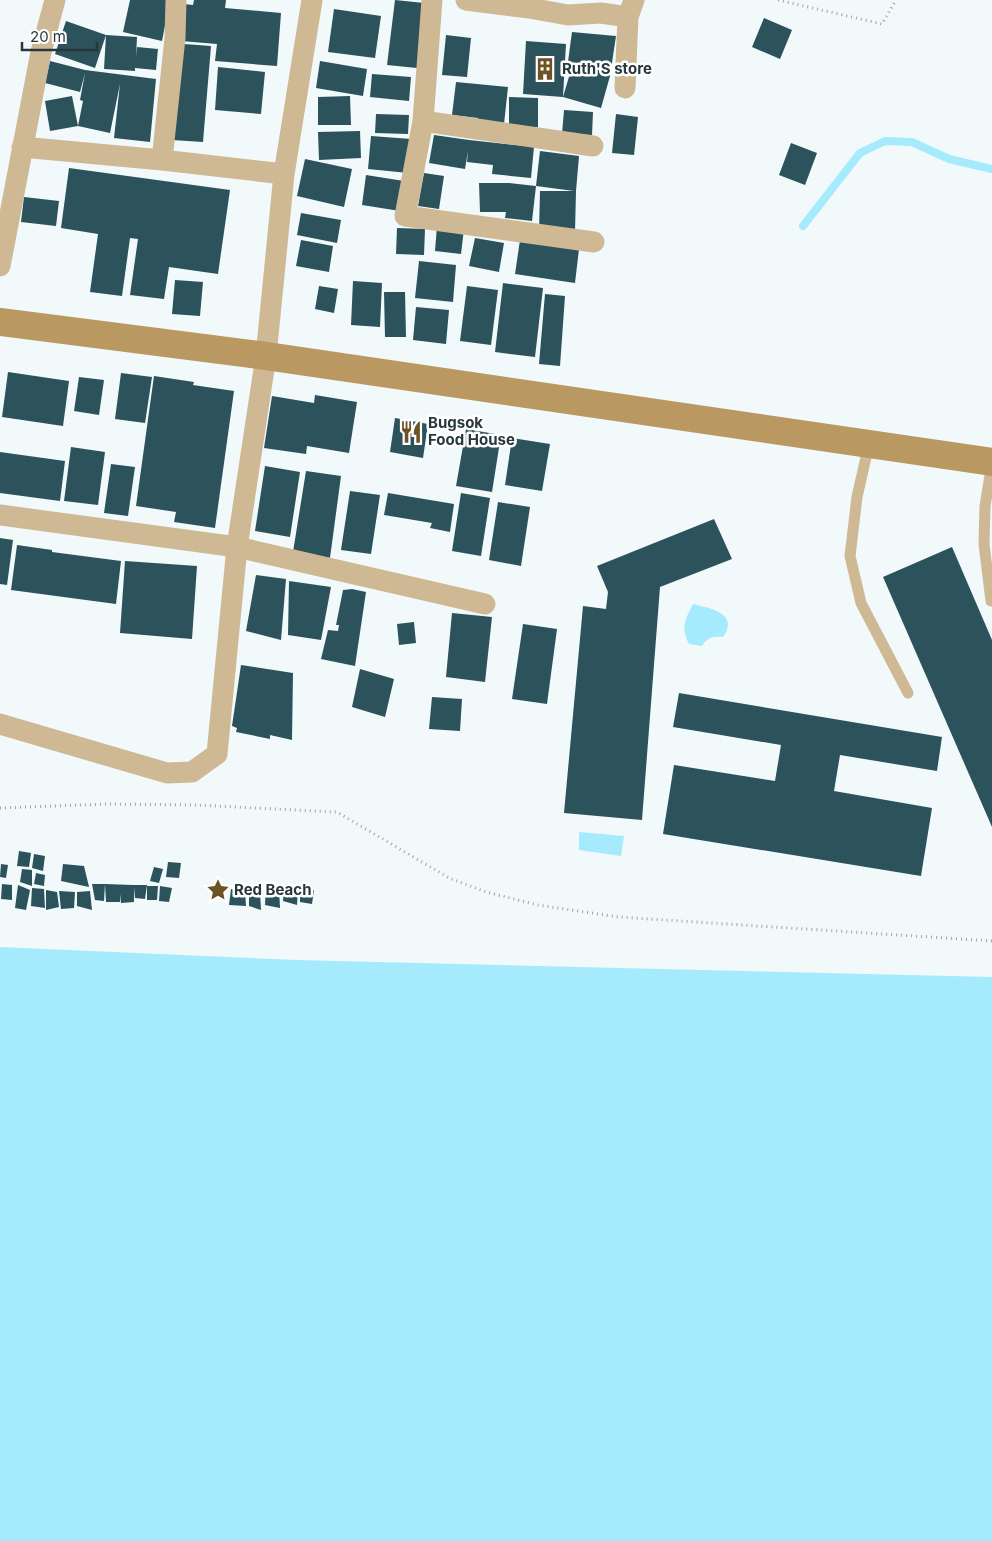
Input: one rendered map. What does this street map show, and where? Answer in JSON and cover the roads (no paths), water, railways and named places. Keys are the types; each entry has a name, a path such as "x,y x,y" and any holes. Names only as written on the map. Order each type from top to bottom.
{"main road":[{"path":"0,322 266,356 992,462"}],"street":[{"path":"0,266 41,52 55,0"},
{"path":"162,160 175,38 176,0"},
{"path":"0,724 167,773 192,772 217,754 237,547 266,356 284,174 312,0"},
{"path":"432,0 424,121 405,216 594,242"},
{"path":"466,0 530,4 568,15 601,13 631,8 625,88"},
{"path":"424,121 593,146"},
{"path":"22,147 284,174"},
{"path":"0,515 237,547 485,604"}],"lane":[{"path":"869,444 857,497 850,556 861,603 908,693"},
{"path":"991,601 984,544 985,506 992,462"}],"water":[{"path":"693,604 707,607 725,617 728,622 723,637 711,638 702,646 689,644 684,628"},
{"path":"579,832 624,836 621,856 579,850"},
{"path":"0,947 296,960 992,977 992,1541 0,1541"}],"waterway":[{"path":"803,226 860,153 885,141 912,142 949,159 992,169"}],"place":[{"name":"Ruth'S store","path":"545,69"},
{"name":"Bugsok Food House","path":"411,432"},
{"name":"Red Beach","path":"218,890"}]}
